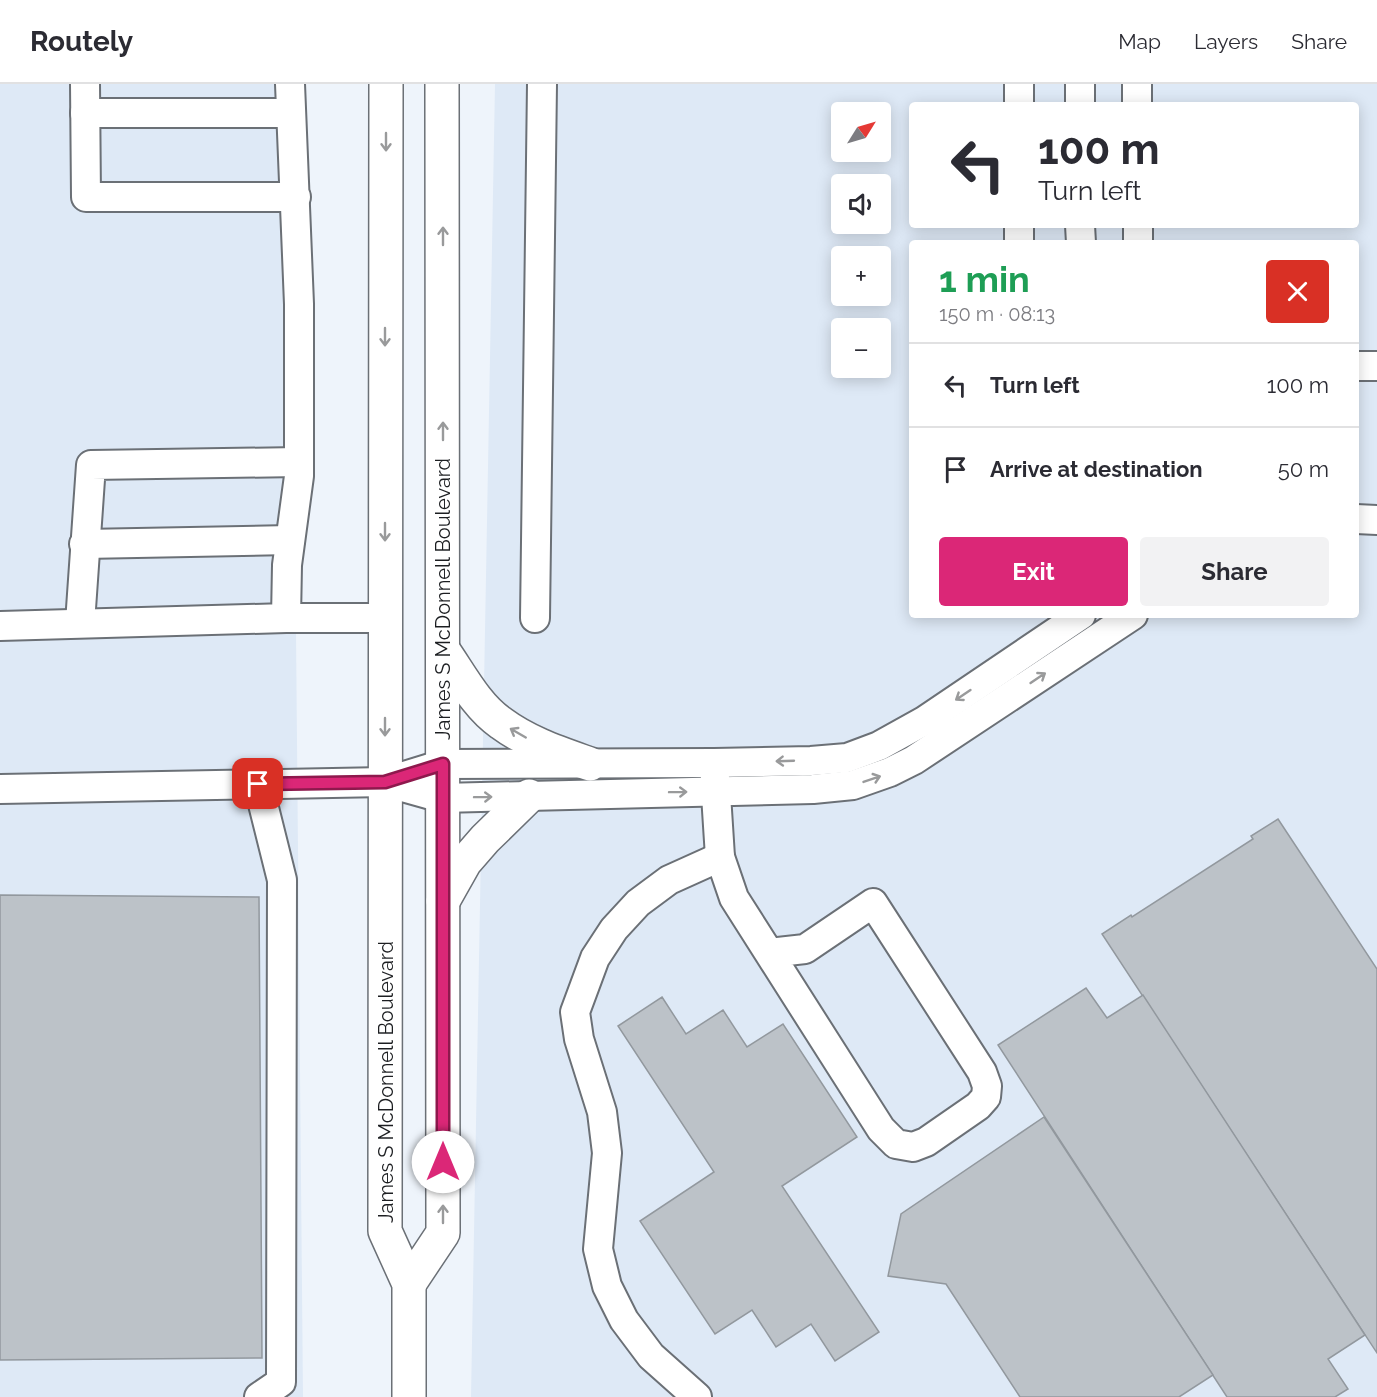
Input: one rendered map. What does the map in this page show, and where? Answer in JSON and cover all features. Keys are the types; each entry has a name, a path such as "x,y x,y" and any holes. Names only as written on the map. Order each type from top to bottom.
{"main road":[{"name":"James S McDonnell Boulevard","path":"386,84 385,1231 409,1284 409,1397"},
{"name":"James S McDonnell Boulevard","path":"409,1284 443,1233 442,84"},
{"path":"443,650 481,704 500,723 543,748 590,764"},
{"path":"443,903 465,862 529,796"}],"lane":[{"path":"85,84 86,197 296,197"},
{"path":"286,618 287,565 299,476 299,304 290,84"},
{"path":"536,618 542,84"},
{"path":"1019,84 1019,102"},
{"path":"1080,84 1080,102"},
{"path":"1137,84 1137,102"},
{"path":"85,113 290,113"},
{"path":"1359,366 1377,366"},
{"path":"80,623 91,465 299,462"},
{"path":"84,544 290,540"},
{"path":"0,626 286,618 385,618"},
{"path":"0,789 385,782 443,764 714,763 846,758 879,746 924,721 1077,618"},
{"path":"385,782 442,798 813,789 853,785 890,772 939,745 1128,618"},
{"path":"714,763 720,857 734,898 769,953 881,1129 896,1144 913,1146 926,1142 978,1106 986,1097 987,1086 982,1072 873,903 806,949 769,953"},
{"path":"258,784 282,880 281,1382 259,1397"},
{"path":"697,1397 651,1356 624,1320 607,1286 598,1249 607,1153 602,1112 579,1039 575,1012 596,958 614,929 638,903 669,880 720,857"}],"shaded area":[{"path":"0,84 291,84 303,1397 0,1397"},
{"path":"495,84 1377,84 1377,1397 471,1397"}],"building":[{"path":"1278,819 1377,969 1377,1353 1102,934 1253,839 1251,836"},
{"path":"0,895 259,897 262,1358 0,1360"},
{"path":"1086,988 1107,1018 1143,995 1365,1335 1328,1359 1348,1389 1335,1397 1227,1397 998,1045"},
{"path":"662,997 686,1034 723,1010 747,1047 783,1024 857,1137 782,1186 879,1332 835,1361 811,1324 776,1347 752,1310 715,1334 640,1221 714,1172 618,1026"},
{"path":"1044,1117 1213,1375 1179,1397 1020,1397 946,1284 888,1276 901,1214"}],"route":[{"path":"258,784 385,782 443,764 443,1162"}]}
